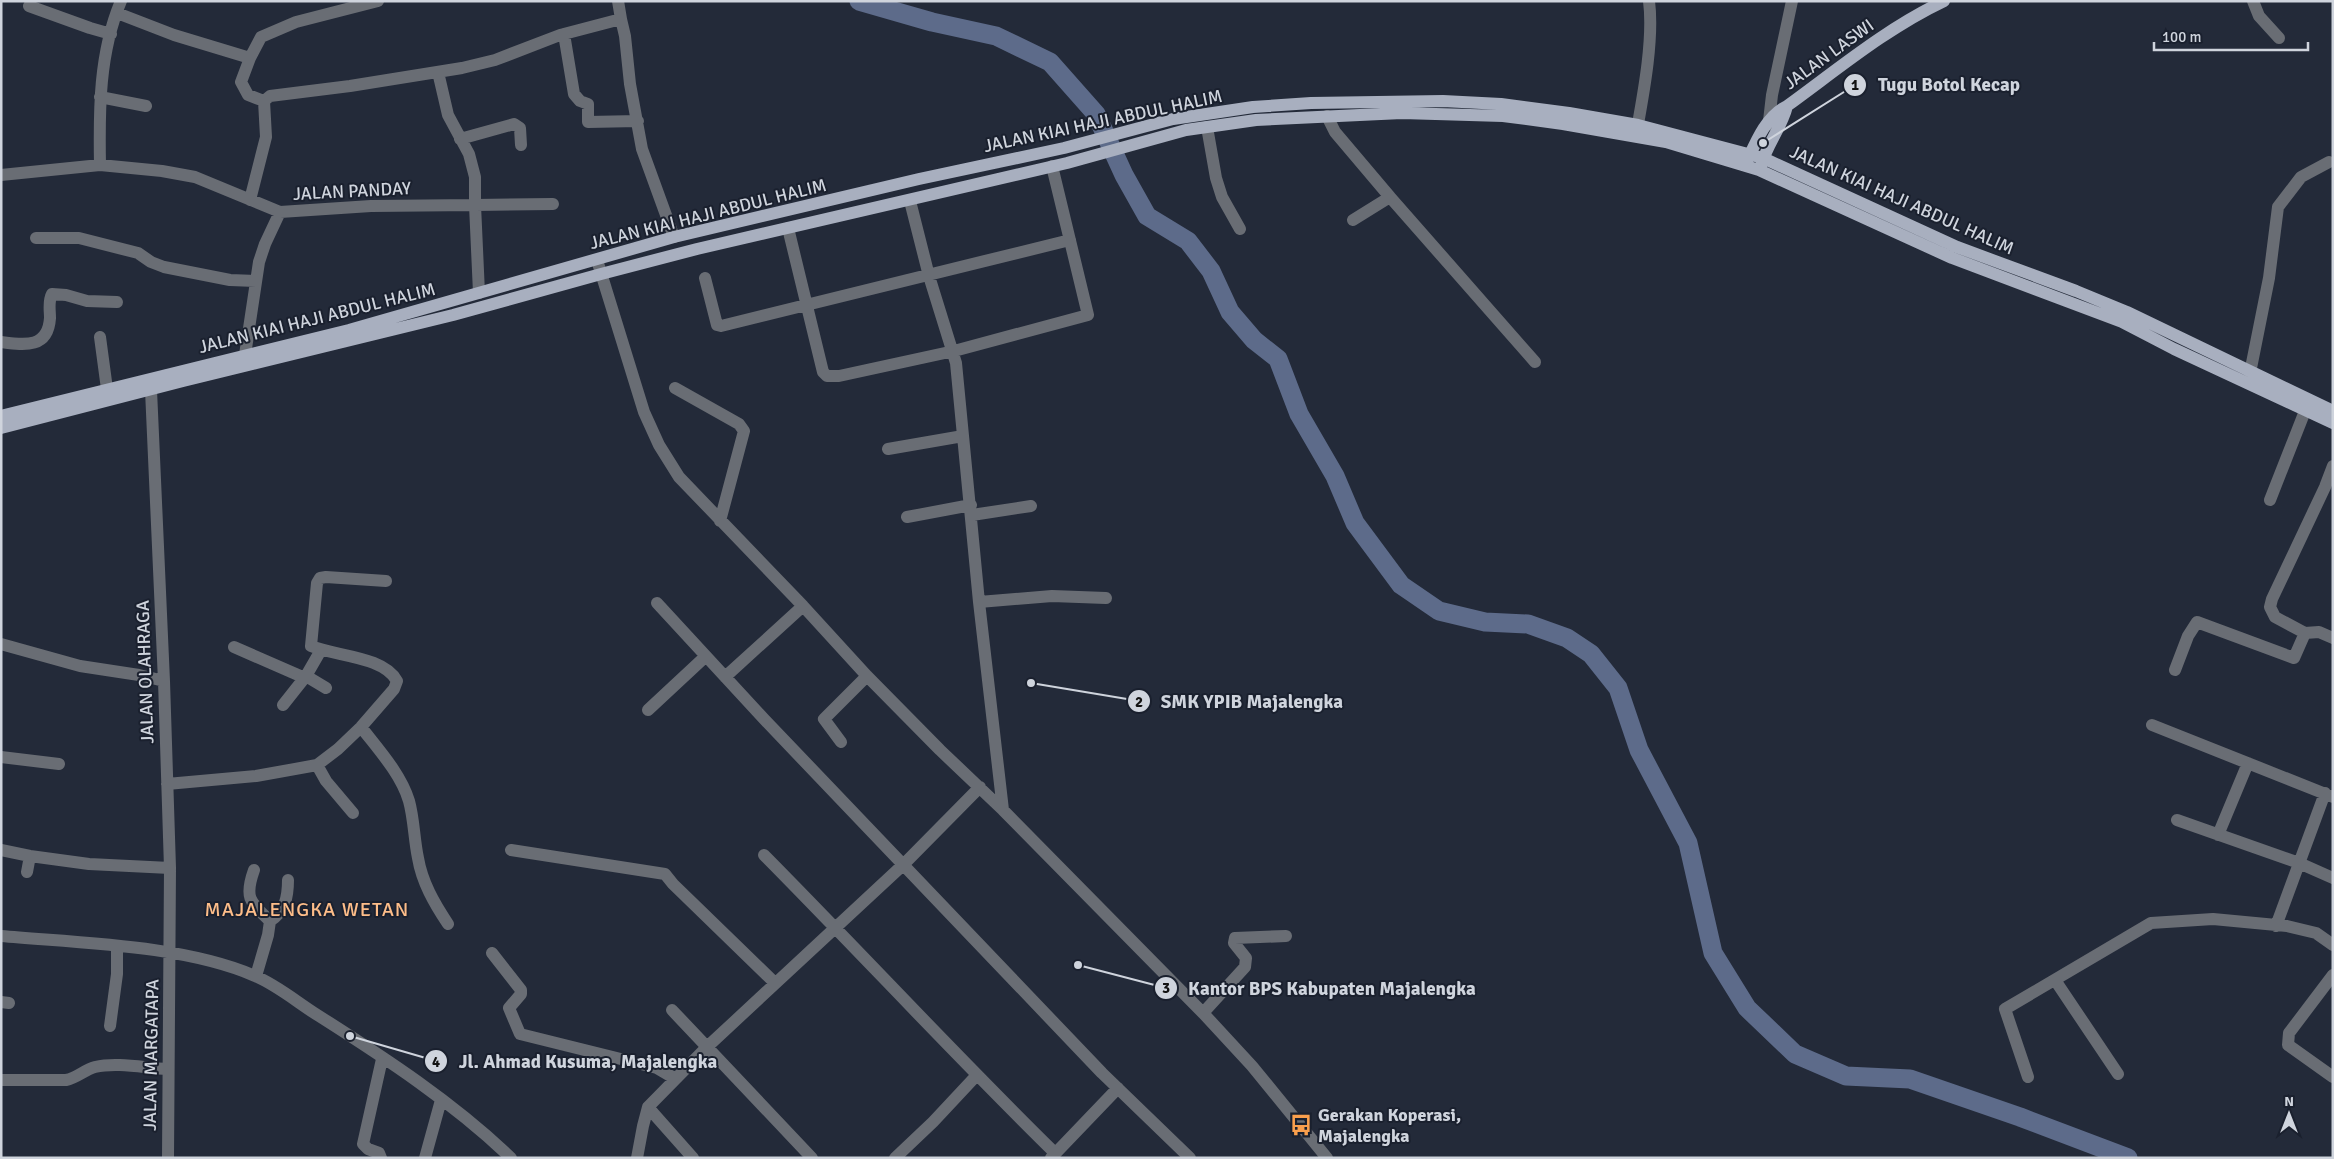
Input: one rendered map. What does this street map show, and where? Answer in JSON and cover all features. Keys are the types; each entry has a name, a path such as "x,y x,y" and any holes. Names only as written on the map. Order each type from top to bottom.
{"main road":[{"name":"JALAN LASWI","path":"1745,166 1751,153 1773,125 1784,119 1787,106 1858,52 1922,12 1944,1"},
{"name":"JALAN KIAI HAJI ABDUL HALIM","path":"1,416 358,328 674,237 919,179 1064,148 1173,120 1253,107 1311,103 1443,101 1501,104 1568,113 1636,131 1751,153 1957,248 2062,292 2333,423"},
{"name":"JALAN KIAI HAJI ABDUL HALIM","path":"1,428 453,315 601,274 788,228 1068,163 1148,140 1206,127 1256,120 1402,114 1503,116 1636,131 1759,170 1952,258 2126,312 2250,373 2333,411"},
{"name":"JALAN LASWI","path":"1759,170 1773,125"}],"street":[{"path":"264,101 248,95 241,82 250,58 261,37 296,22 378,1"},
{"path":"618,1 626,36 630,84 642,149 674,237"},
{"path":"1636,131 1650,25 1649,1"},
{"path":"1773,125 1773,88 1792,1"},
{"path":"2253,1 2259,16 2279,38"},
{"path":"29,6 111,34"},
{"path":"100,164 100,97 111,34 119,7 174,35 250,58"},
{"path":"264,101 270,96 283,93 350,86 438,72 495,60 564,34 602,22 621,19"},
{"path":"564,34 576,98 588,104 588,122 638,121"},
{"path":"438,72 444,103 468,154 475,177 479,293"},
{"path":"100,97 146,106"},
{"path":"250,200 266,137 264,101"},
{"path":"1327,116 1335,132 1535,362"},
{"path":"460,139 514,124 520,128 520,145"},
{"path":"1206,127 1216,178 1222,197 1240,229"},
{"path":"2250,373 2269,278 2278,207 2300,177 2329,162"},
{"name":"JALAN PANDAY","path":"1,175 100,164 195,177 280,212 371,206 553,204"},
{"path":"788,228 823,372 832,377 954,351 1047,324 1088,316 1052,166"},
{"path":"1353,220 1390,197"},
{"path":"910,200 930,276 954,351 979,602 1004,810"},
{"path":"245,355 256,281 265,244 280,212"},
{"path":"36,238 78,238 138,253 151,262 164,267 230,280 256,281"},
{"path":"705,278 717,326 726,326 1070,240"},
{"path":"597,260 644,412 659,445 679,477 803,606 867,676 1004,810 1203,1014 1258,1074 1327,1158"},
{"path":"1,342 25,345 37,343 42,339 50,320 50,299 52,294 66,295 86,301 117,302"},
{"path":"100,336 107,389"},
{"path":"675,388 739,424 744,432 720,521"},
{"name":"JALAN OLAHRAGA","path":"151,390 164,681 171,953"},
{"path":"2270,500 2305,411"},
{"path":"888,449 963,436"},
{"path":"2333,466 2329,488 2293,550 2270,607 2276,617 2305,633 2319,632 2333,638"},
{"path":"907,517 1031,506"},
{"path":"167,784 256,776 317,765 338,749 361,727 394,689 397,681 383,669 370,662 312,647 310,644 317,583 320,578 326,577 386,581"},
{"path":"979,602 1052,596 1106,598"},
{"path":"657,603 725,677 1118,1088 1187,1157"},
{"path":"725,677 803,606"},
{"path":"2176,670 2188,636 2197,622 2294,658 2305,633"},
{"path":"1,644 65,663 164,681"},
{"path":"234,647 306,677 326,688"},
{"path":"283,705 306,677 322,650"},
{"path":"648,710 706,656"},
{"path":"841,742 824,719 867,676"},
{"path":"2152,725 2329,795 2299,863 2276,926"},
{"path":"361,727 398,778 409,800 418,860 422,873 431,898 448,924"},
{"path":"1,757 59,764"},
{"path":"2218,835 2248,763"},
{"path":"317,765 326,781 353,813"},
{"path":"637,1158 642,1126 648,1107 674,1078 904,864 980,788"},
{"path":"2177,820 2299,863 2333,878"},
{"path":"1,850 89,864 170,868"},
{"path":"511,850 665,874 775,984"},
{"path":"764,855 1053,1156 1118,1088"},
{"path":"27,872 30,856"},
{"path":"254,870 249,897 253,906 270,922"},
{"path":"256,976 270,922 278,916 285,904 288,880"},
{"path":"2028,1077 2005,1009 2151,923 2213,919 2276,926 2308,931 2333,945"},
{"path":"1,936 171,953 218,964 256,976 382,1058 441,1100 490,1138 511,1158"},
{"path":"1203,1014 1245,967 1246,958 1234,943 1235,938 1286,936"},
{"path":"110,1026 117,974 117,947"},
{"name":"JALAN MARGATAPA","path":"168,1158 167,1070 171,953"},
{"path":"492,953 520,990 521,994 510,1008 520,1034 657,1068 674,1078"},
{"path":"2333,975 2289,1033 2288,1045 2333,1077"},
{"path":"2055,980 2118,1074"},
{"path":"672,1010 812,1158"},
{"path":"381,1158 380,1153 368,1149 363,1144 382,1058"},
{"path":"1,1080 66,1080 96,1067 126,1066 167,1070"},
{"path":"895,1158 933,1122 976,1076"},
{"path":"425,1158 441,1100"},
{"path":"648,1107 692,1158"}],"waterway":[{"path":"859,1 932,22 996,36 1050,62 1096,114 1124,175 1147,216 1188,241 1211,271 1230,312 1254,340 1278,359 1299,414 1335,476 1355,523 1401,585 1439,611 1485,622 1528,624 1567,638 1591,654 1618,688 1639,750 1688,843 1713,953 1747,1008 1795,1054 1846,1076 1910,1079 2020,1117 2128,1158"}],"place":[{"name":"Tugu Botol Kecap","path":"1763,143"},
{"name":"SMK YPIB Majalengka","path":"1031,683"},
{"name":"Kantor BPS Kabupaten Majalengka","path":"1078,965"},
{"name":"Jl. Ahmad Kusuma, Majalengka","path":"350,1036"},
{"name":"Gerakan Koperasi, Majalengka","path":"1301,1125"}],"district":[{"name":"MAJALENGKA WETAN","path":"307,909"}]}
